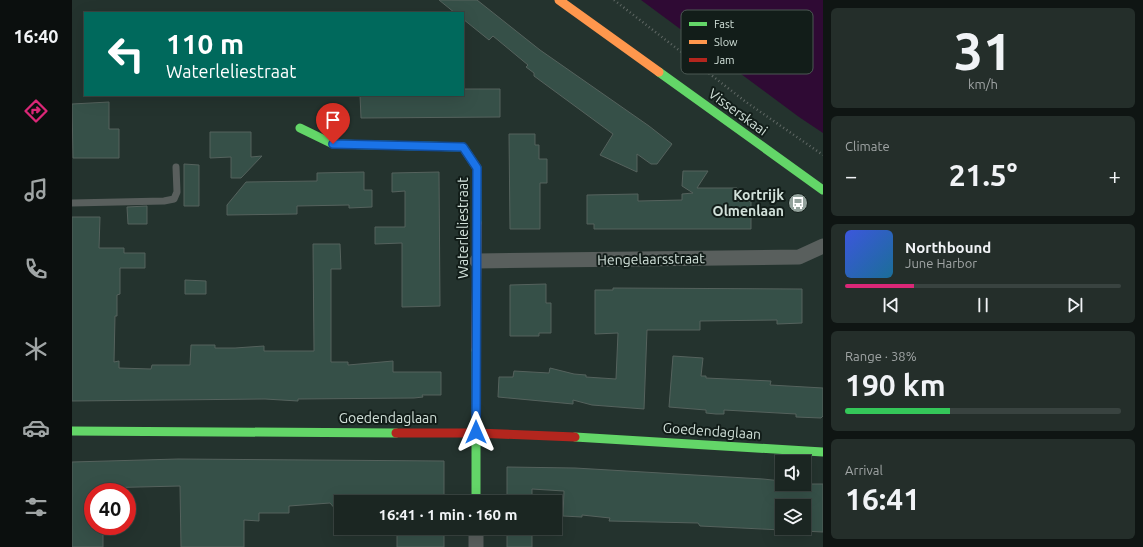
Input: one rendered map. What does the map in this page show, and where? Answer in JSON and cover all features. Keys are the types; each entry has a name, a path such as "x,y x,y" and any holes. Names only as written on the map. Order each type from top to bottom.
{"street":[{"name":"Visserskaai","path":"559,0 823,190"},
{"name":"Waterleliestraat","path":"300,128 333,144 463,147 477,168 478,261 476,495"},
{"name":"Hengelaarsstraat","path":"478,261 799,257 823,246"},
{"name":"Goedendaglaan","path":"72,431 476,432 823,452"},
{"path":"476,535 476,547"}],"lane":[{"path":"72,203 164,202 174,199 177,192 176,167"}],"path":[{"path":"614,0 681,52"},
{"path":"710,74 746,102 823,155"}],"shaded area":[{"path":"641,0 823,0 823,133 741,74 813,74 813,10 681,10 681,30"}],"building":[{"path":"439,0 477,0 540,50 649,126 672,144 657,164 651,164 637,154 637,172 600,155 613,134 534,76 534,73 526,67 528,65 493,36 489,40 464,20 464,12 454,12"},
{"path":"464,89 500,89 500,117 361,118 360,96 464,96"},
{"path":"109,102 109,129 119,129 119,158 73,158 72,104"},
{"path":"210,132 251,132 251,157 262,156 241,178 231,178 231,157 210,158"},
{"path":"509,134 535,134 535,145 539,145 539,159 547,159 547,183 540,183 540,229 510,229"},
{"path":"184,164 199,165 199,206 184,206"},
{"path":"683,171 708,171 697,188 737,188 737,201 751,201 751,229 594,229 594,224 587,224 587,195 638,194 638,201 682,200 682,194 693,193 682,186"},
{"path":"364,172 364,190 372,190 372,207 349,208 349,205 297,206 297,214 227,215 227,205 246,182 317,181 317,173"},
{"path":"439,172 440,306 402,307 402,243 375,244 375,227 405,227 405,191 392,192 392,173"},
{"path":"147,206 147,224 128,224 127,207"},
{"path":"72,217 100,217 99,248 124,248 124,253 145,253 145,268 120,268 120,294 117,295 117,316 115,316 114,362 119,361 119,368 151,369 152,365 190,365 191,345 215,345 215,348 264,346 264,351 314,351 313,244 340,244 341,269 331,269 331,362 348,362 348,365 393,361 393,372 441,372 441,395 422,395 423,397 414,398 298,399 298,401 265,399 72,401"},
{"path":"185,280 206,281 206,294 185,294"},
{"path":"546,284 546,303 551,303 551,333 539,333 539,336 510,336 510,285"},
{"path":"613,288 802,289 802,323 777,324 777,320 700,321 700,330 647,330 644,409 592,405 573,400 573,404 498,397 499,377 513,377 514,371 549,373 550,368 574,374 586,375 586,377 616,379 618,333 595,334 595,290 613,290"},
{"path":"673,356 703,358 701,376 706,376 706,378 771,381 770,385 823,388 823,416 821,418 796,417 796,414 724,410 724,414 716,414 706,413 706,410 669,407"},
{"path":"178,459 444,461 444,495 334,495 334,508 330,503 289,506 289,513 259,513 259,521 244,520 244,547 181,547 180,486 136,487 136,483 84,483 84,535 103,535 103,547 72,547 72,462"},
{"path":"507,467 575,468 763,479 775,480 775,491 811,491 811,484 823,484 823,532 811,531 811,499 775,499 775,530 700,526 698,523 609,521 610,518 582,515 582,517 563,516 564,491 532,489 532,495 507,495"},
{"path":"397,535 444,535 444,547 397,547"},
{"path":"507,535 532,535 532,547 507,547"}],"traffic: fast":[{"path":"659,72 823,190"},
{"path":"300,128 333,144 463,147 477,168 477,223"},
{"path":"476,350 476,495"},
{"path":"72,431 396,433"},
{"path":"575,437 823,452"}],"traffic: slow":[{"path":"559,0 659,72"},
{"path":"476,350 477,223"}],"traffic: jam":[{"path":"396,433 476,433 575,437"}],"place":[{"name":"Kortrijk Olmenlaan","path":"798,203"}],"route":[{"path":"333,144 463,147 477,168 478,261 476,432"}]}
